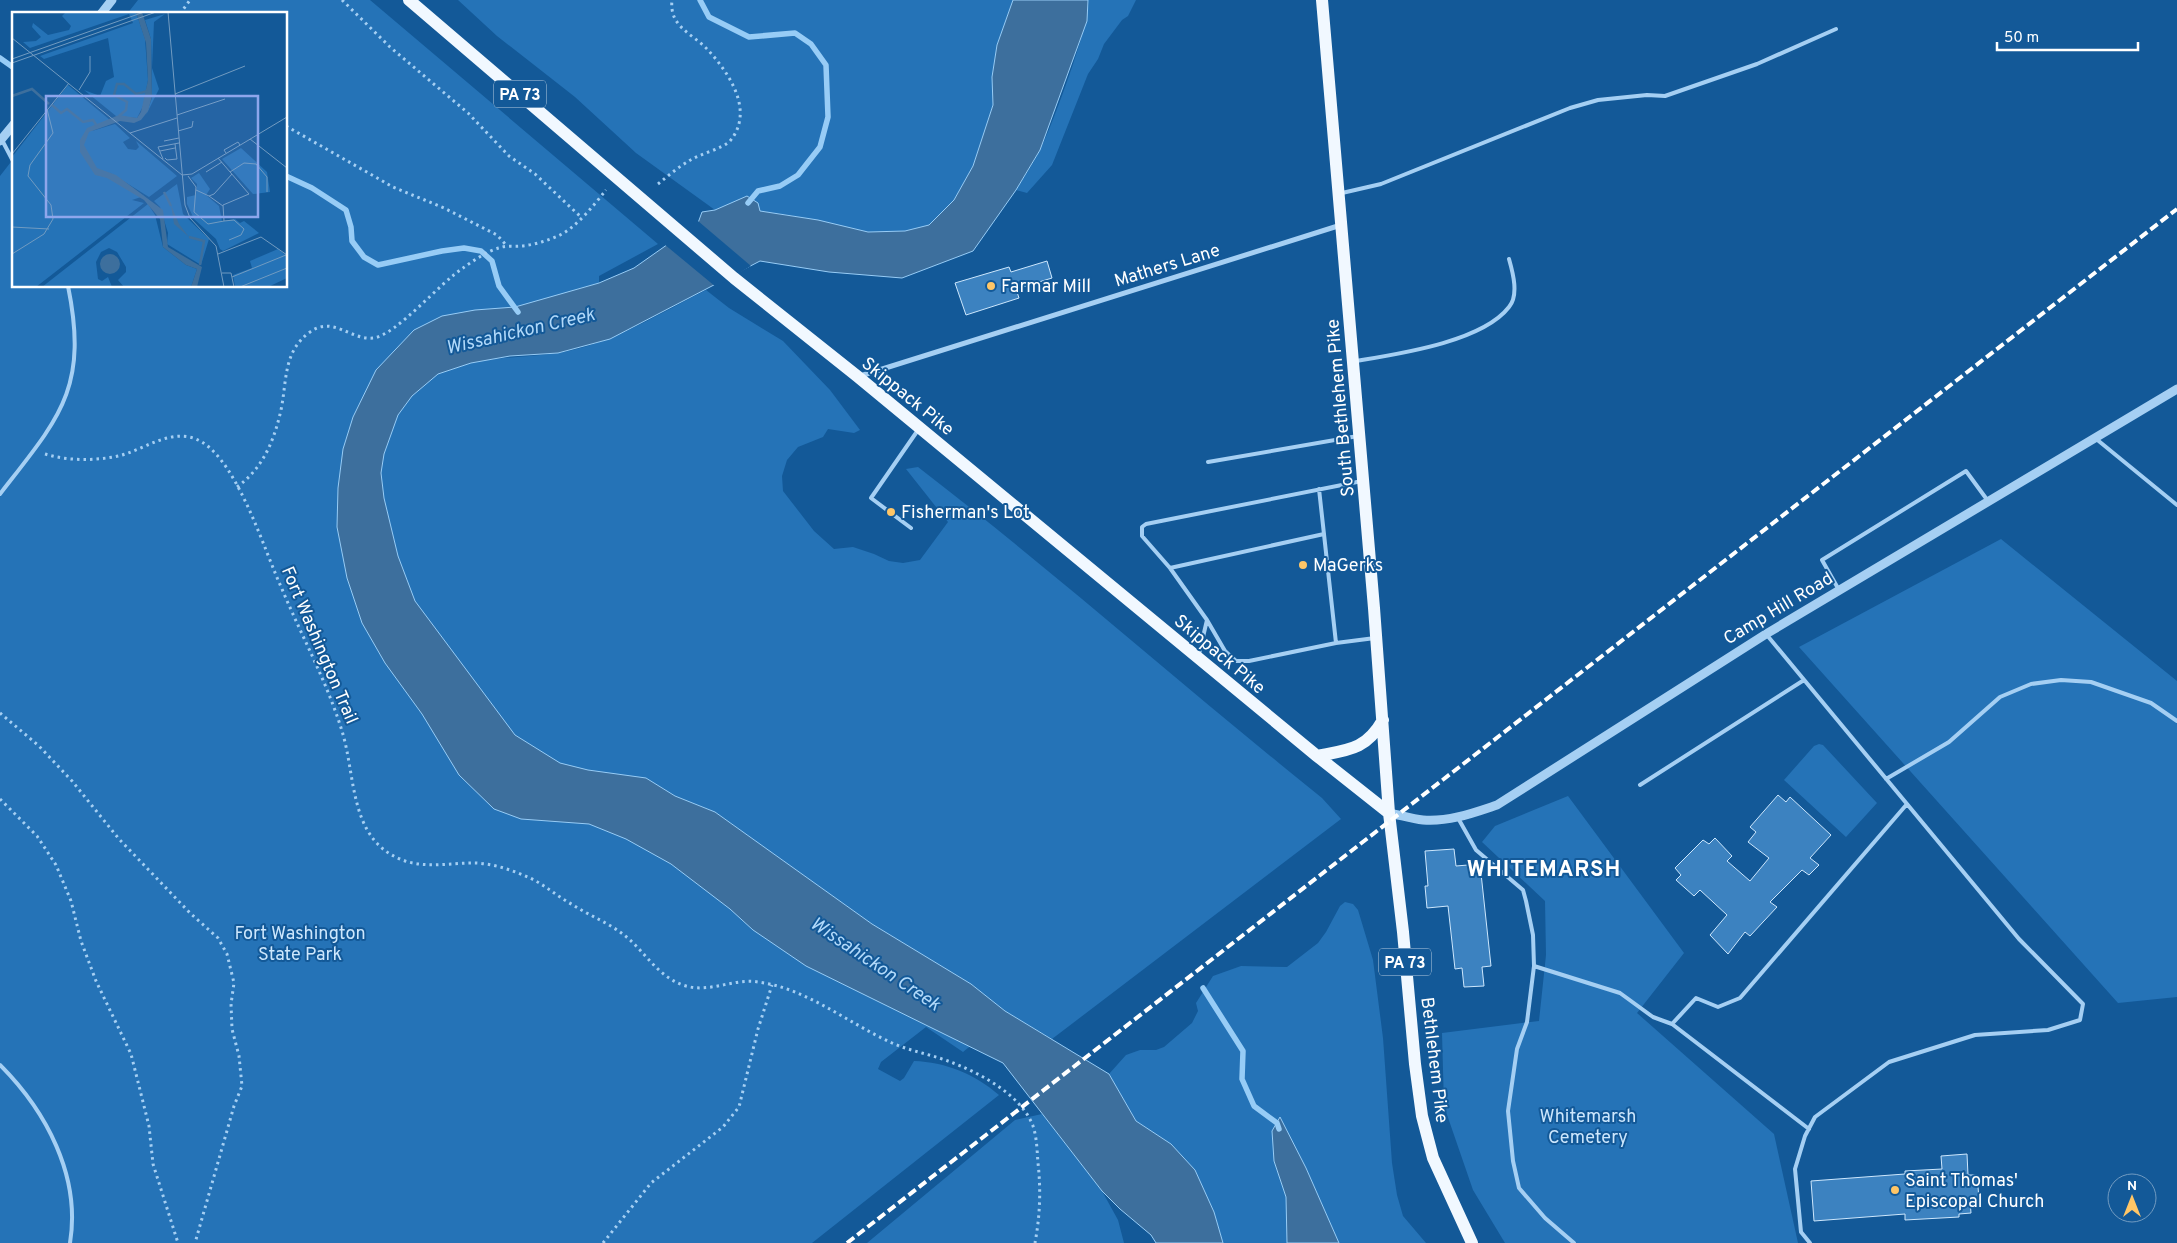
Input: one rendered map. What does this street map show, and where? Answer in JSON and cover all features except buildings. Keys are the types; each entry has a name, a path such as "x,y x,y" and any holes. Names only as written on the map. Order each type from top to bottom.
{"main road":[{"name":"Skippack Pike","path":"409,0 734,278 857,376 1198,659 1388,813"},
{"name":"South Bethlehem Pike","path":"1322,0 1343,225 1384,720 1388,813"},
{"path":"1317,756 1348,750 1363,744 1375,735 1384,720"},
{"name":"Bethlehem Pike","path":"1388,813 1403,932 1415,1064 1422,1116 1433,1158 1472,1243"}],"street":[{"path":"103,12 112,0"},
{"path":"1,140 12,126"},
{"name":"Mathers Lane","path":"857,376 1343,225"},
{"name":"Camp Hill Road","path":"1388,813 1423,820 1458,818 1497,805 1766,634 2177,389"}],"lane":[{"path":"1340,194 1381,184 1570,108 1598,100 1647,95 1665,96 1757,64 1836,29"},
{"path":"1,140 12,159"},
{"path":"1354,361 1392,355 1455,340 1490,324 1510,307 1514,294 1513,272 1509,259"},
{"path":"0,494 35,450 56,418 67,396 76,354 75,332 68,288"},
{"path":"911,528 871,498 920,428"},
{"path":"1208,462 1360,436"},
{"path":"2095,438 2177,505"},
{"path":"1839,590 1822,560 1966,471 1988,501"},
{"path":"1364,480 1146,524 1142,528 1142,536 1170,568 1207,620 1225,651 1236,661 1250,661 1336,642 1377,638"},
{"path":"1319,489 1336,642"},
{"path":"1170,568 1324,534"},
{"path":"1198,659 1207,620"},
{"path":"1766,634 2020,939 2082,1004 2080,1020 2048,1030 1976,1035 1889,1062 1815,1117 1805,1136 1795,1168 1801,1232 1810,1243"},
{"path":"1640,785 1804,680"},
{"path":"1886,779 1949,742 2000,697 2031,684 2061,680 2091,682 2151,703 2177,721"},
{"path":"1672,1024 1696,998 1718,1007 1740,998 1907,804"},
{"path":"1458,818 1476,850 1523,890 1533,935 1534,966 1527,1022 1517,1049 1508,1111 1513,1161 1519,1188 1545,1218 1574,1243"},
{"path":"1534,966 1620,993 1653,1017 1672,1024 1809,1129"},
{"path":"0,1065 28,1096 43,1117 55,1140 70,1194 72,1216 70,1243"}],"path":[{"path":"181,12 190,0"},
{"path":"342,0 390,47 468,113 509,156 534,174 582,218"},
{"path":"658,184 688,161 728,143 738,127 740,114 737,92 726,71 707,48 677,24 673,15 672,0"},
{"path":"288,127 393,187 444,208 497,235 507,246"},
{"path":"237,487 250,477 269,448 281,409 289,358 297,344 310,332 320,326 332,325 358,336 374,338 402,322 448,279 463,268 497,248 534,244 560,235 582,218 606,190"},
{"name":"Fort Washington Trail","path":"35,450 66,459 92,459 123,455 170,437 187,437 202,442 220,459 237,487 334,707 344,734 354,795 359,813 370,835 382,848 400,860 420,864 476,863 496,866 534,880 568,903 627,937 668,978 682,985 695,988 709,988 744,981 772,985 807,999 890,1042 967,1069 992,1082 1006,1092 1028,1117 1035,1133 1041,1178 1035,1243"},
{"path":"0,713 39,746 59,767 119,839 190,913 218,938 227,954 234,983 231,1004 232,1029 239,1056 242,1086 234,1106 195,1243"},
{"path":"0,799 37,836 56,865 71,902 81,941 96,981 130,1054 149,1126 153,1164 178,1243"},
{"path":"603,1243 651,1183 723,1128 739,1107 758,1029 772,985"}],"green space":[{"name":"Fort Washington State Park","path":"138,0 370,0 658,244 599,276 599,283 571,291 459,366 484,360 546,355 578,349 634,327 706,290 729,308 783,341 830,390 860,430 854,433 828,429 823,437 798,447 787,460 782,476 783,491 814,531 834,549 853,547 889,561 903,563 920,560 948,522 906,469 918,467 1020,548 1322,798 1341,819 1052,1039 1005,1011 971,984 872,924 715,812 675,796 646,778 1000,1022 963,1052 926,1027 881,1062 878,1069 900,1081 904,1078 914,1061 937,1064 970,1075 999,1095 812,1243 0,1243 0,176 12,161 12,288 288,288 288,12 129,12"},
{"path":"458,0 1013,0 997,45 992,77 993,105 973,166 954,200 929,225 905,231 868,232 789,215 760,211 715,210 636,153 575,97 497,36"},
{"path":"1088,0 1136,0 1128,16 1122,20 1104,44 1098,59 1088,74 1052,165 1027,193 1016,190 1040,150 1053,120 1084,29 1088,11"},
{"path":"2001,539 2177,681 2177,997 2118,1003 1799,647"},
{"path":"1823,745 1877,803 1846,837 1784,780 1814,746"},
{"name":"Whitemarsh Cemetery","path":"1568,796 1684,953 1637,1013 1774,1134 1798,1243 1505,1243 1473,1190 1444,1106 1442,1033 1539,1021 1546,955 1545,901 1482,842 1495,826"},
{"path":"1345,902 1353,904 1358,910 1373,960 1383,1038 1392,1163 1397,1195 1403,1216 1426,1243 1223,1243 1214,1212 1171,1144 1136,1121 1109,1074 1126,1055 1140,1050 1156,1050 1164,1047 1192,1023 1198,1011 1196,1003 1213,976 1241,966 1287,967 1318,943 1340,906"},
{"path":"1042,1114 1102,1191 1118,1220 1124,1243 867,1243 1015,1120"}],"water":[{"name":"Wissahickon Creek","path":"1013,0 1088,0 1087,21 1040,150 1016,190 973,251 902,278 829,272 760,261 610,339 558,353 510,356 471,363 438,374 412,396 398,415 384,454 381,473 384,498 398,556 415,601 515,735 560,763 588,770 646,778 675,796 715,812 872,924 971,984 1005,1011 1109,1074 1136,1121 1171,1144 1195,1170 1214,1212 1223,1243 1156,1243 1151,1235 1102,1191 1003,1063 806,966 753,930 730,909 671,864 626,839 589,824 521,819 494,809 459,775 422,714 385,663 362,623 347,578 337,527 338,488 343,449 353,417 376,370 414,330 442,316 475,310 515,307 599,283 634,268 698,223 702,212 715,210 747,196 758,203 760,211 818,220 868,232 905,231 929,225 954,200 973,166 993,105 992,77 997,45"},
{"path":"1280,1117 1306,1168 1339,1243 1287,1243 1286,1197 1274,1161 1272,1131"}],"pier":[{"path":"698,221 751,266 716,287 664,244"}],"waterway":[{"path":"700,0 709,17 749,37 795,33 811,44 826,65 828,117 820,147 798,175 780,186 758,191 748,203"},
{"path":"0,58 12,67"},
{"name":"Wissahickon Creek","path":"288,177 312,188 346,210 351,227 352,241 364,257 378,265 464,248 481,251 492,261 499,286 518,312"},
{"path":"1203,988 1243,1051 1242,1079 1254,1106 1277,1123 1279,1129"}],"railway":[{"path":"847,1243 2177,209"}],"place":[{"name":"Farmar Mill","path":"991,286"},
{"name":"Fisherman's Lot","path":"891,512"},
{"name":"MaGerks","path":"1303,565"},
{"name":"Saint Thomas' Episcopal Church","path":"1895,1190"}],"district":[{"name":"WHITEMARSH","path":"1544,868"}]}
